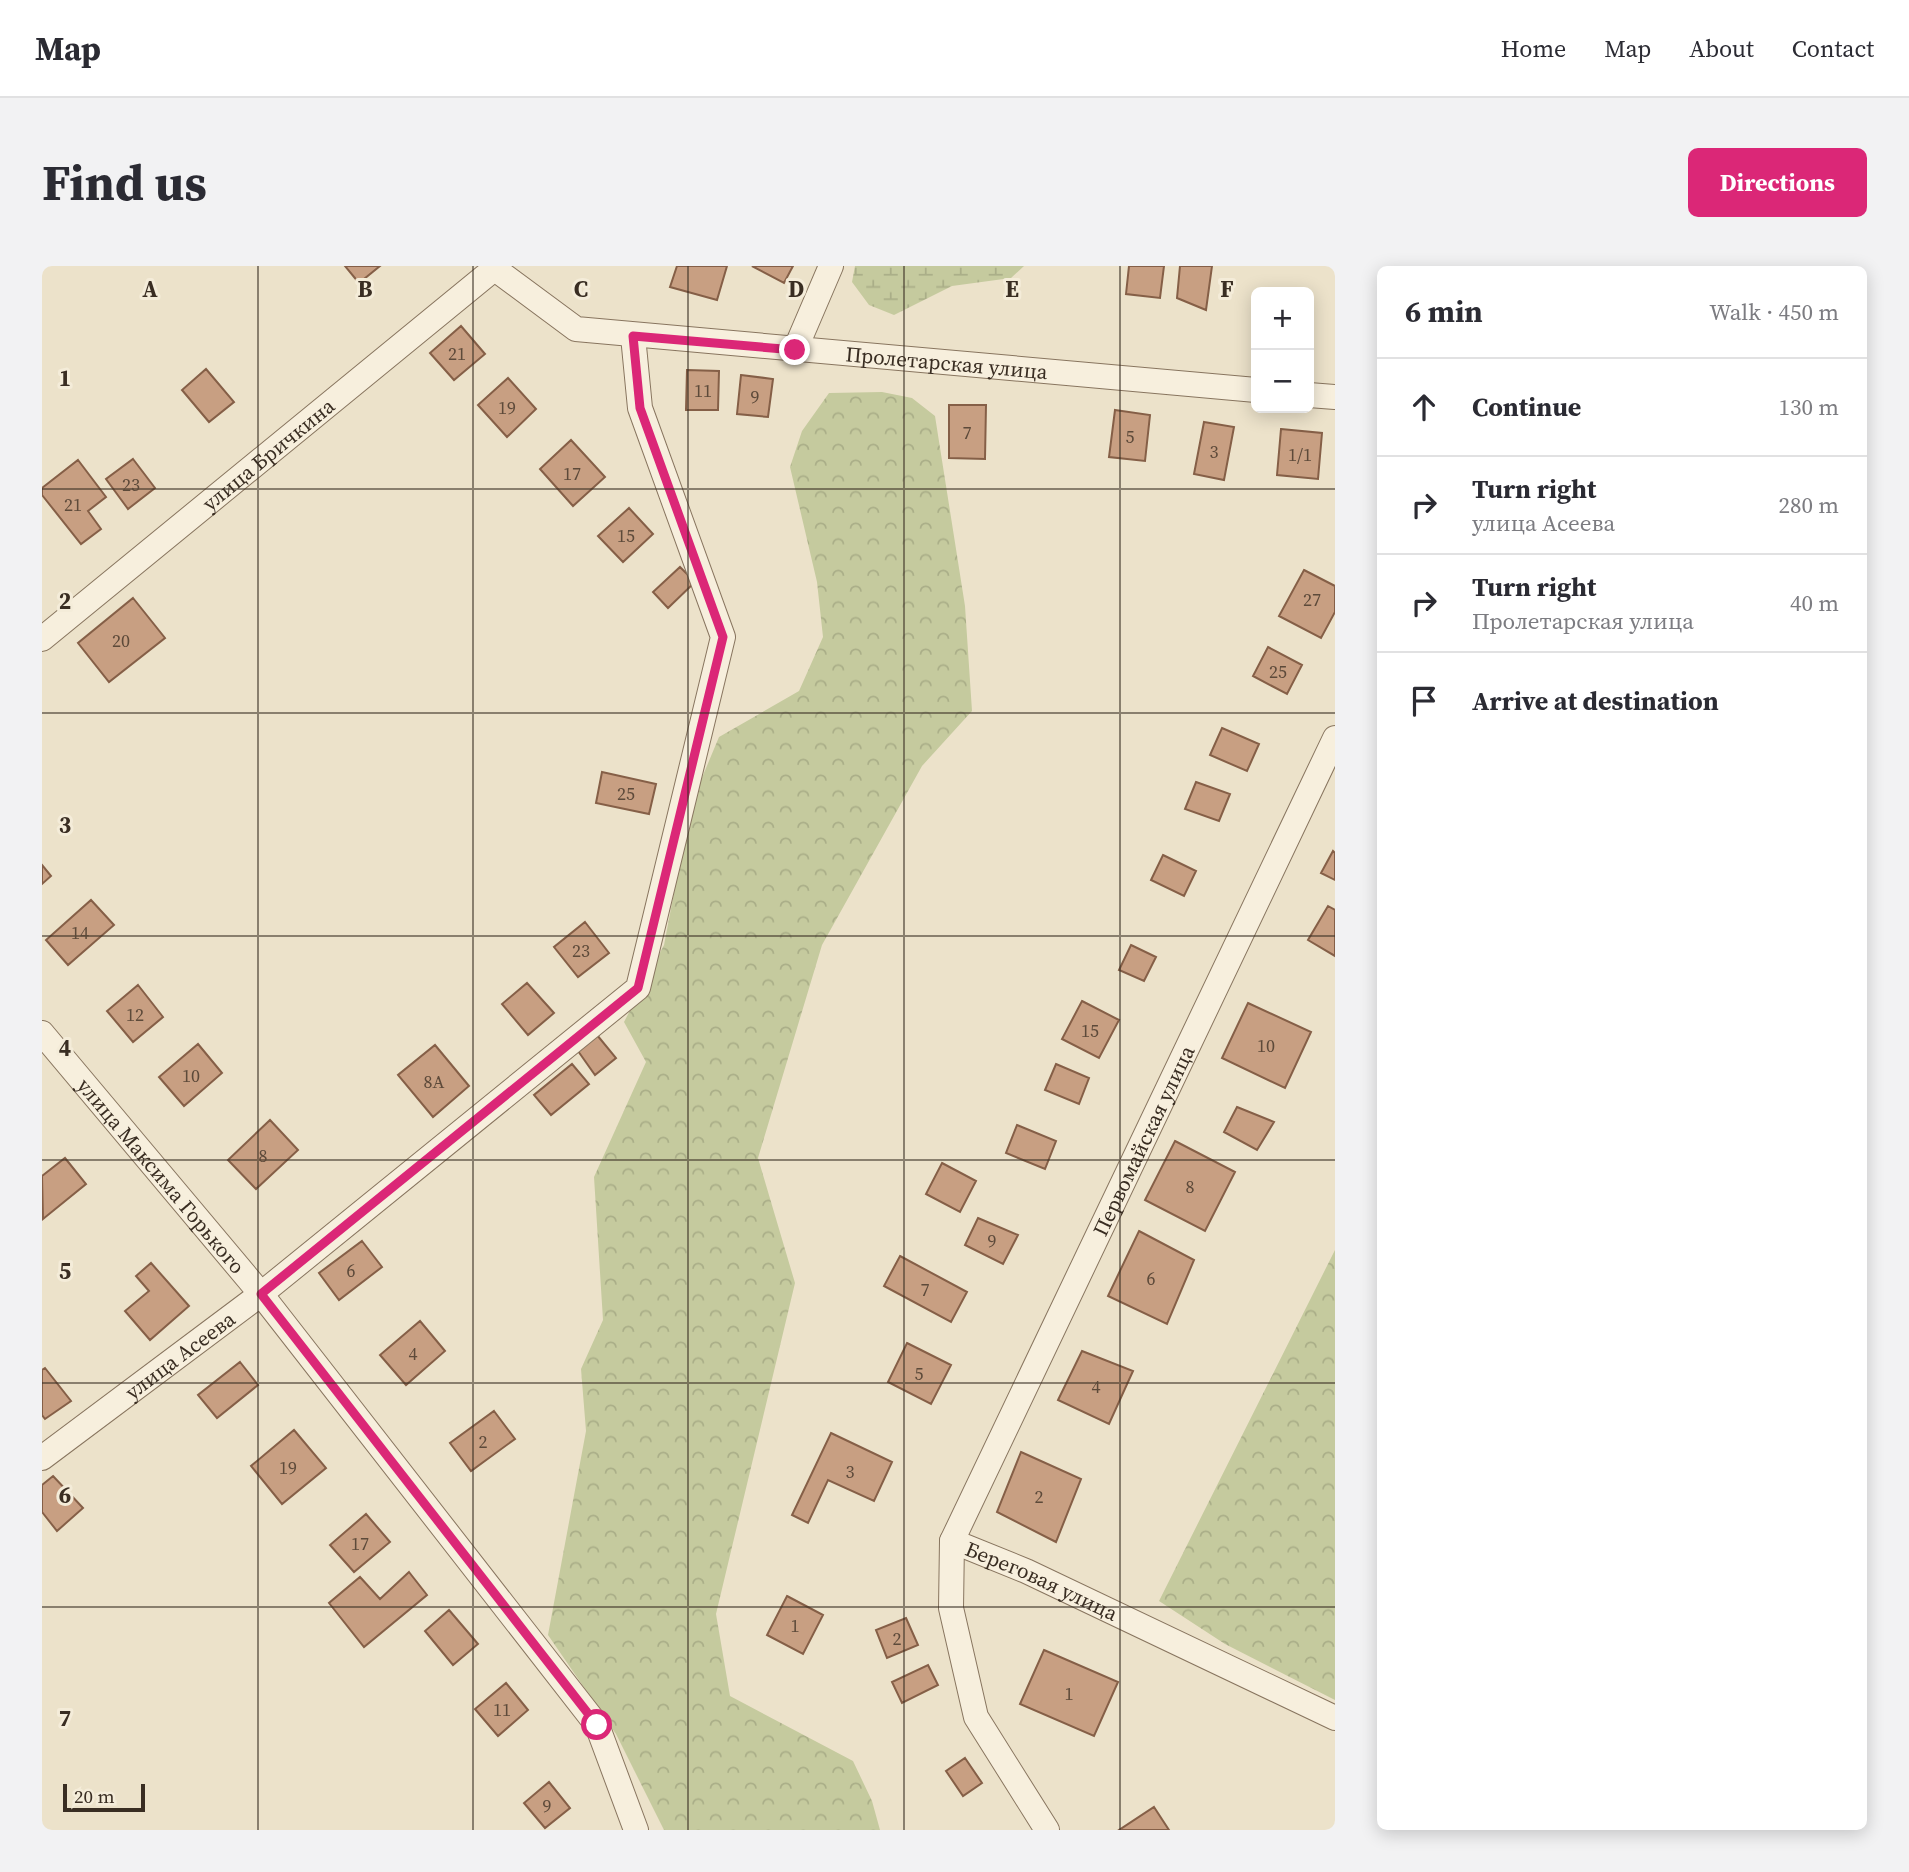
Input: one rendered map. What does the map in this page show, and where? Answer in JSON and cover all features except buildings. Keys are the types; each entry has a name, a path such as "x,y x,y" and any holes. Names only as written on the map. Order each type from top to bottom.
{"street":[{"path":"795,350 831,266"},
{"name":"Пролетарская улица","path":"493,268 576,329 1251,390"},
{"name":"улица Бричкина","path":"42,639 493,268"},
{"name":"улица Асеева","path":"42,1458 261,1294 638,988 723,637 640,408 633,336"},
{"path":"1314,395 1335,397"},
{"name":"Первомайская улица","path":"952,1541 1335,738"},
{"name":"улица Максима Горького","path":"42,1033 261,1294 597,1725 636,1830"},
{"name":"Береговая улица","path":"1047,1830 976,1717 951,1608 952,1541 1026,1571 1335,1718"}],"green space":[{"path":"855,266 1024,266 1011,278 952,286 894,315 869,305 852,282"},
{"path":"882,392 912,398 935,416 965,606 972,711 922,766 822,945 758,1158 795,1283 716,1614 730,1696 853,1761 872,1801 880,1830 664,1830 616,1734 548,1635 586,1431 581,1369 603,1320 594,1177 646,1062 624,1022 664,945 691,804 719,737 799,691 823,637 817,582 790,467 802,431 829,393"},
{"path":"1335,1250 1335,1700 1225,1644 1159,1601"}],"route":[{"path":"597,1725 261,1294 638,988 723,637 640,408 633,336 795,350"}]}
